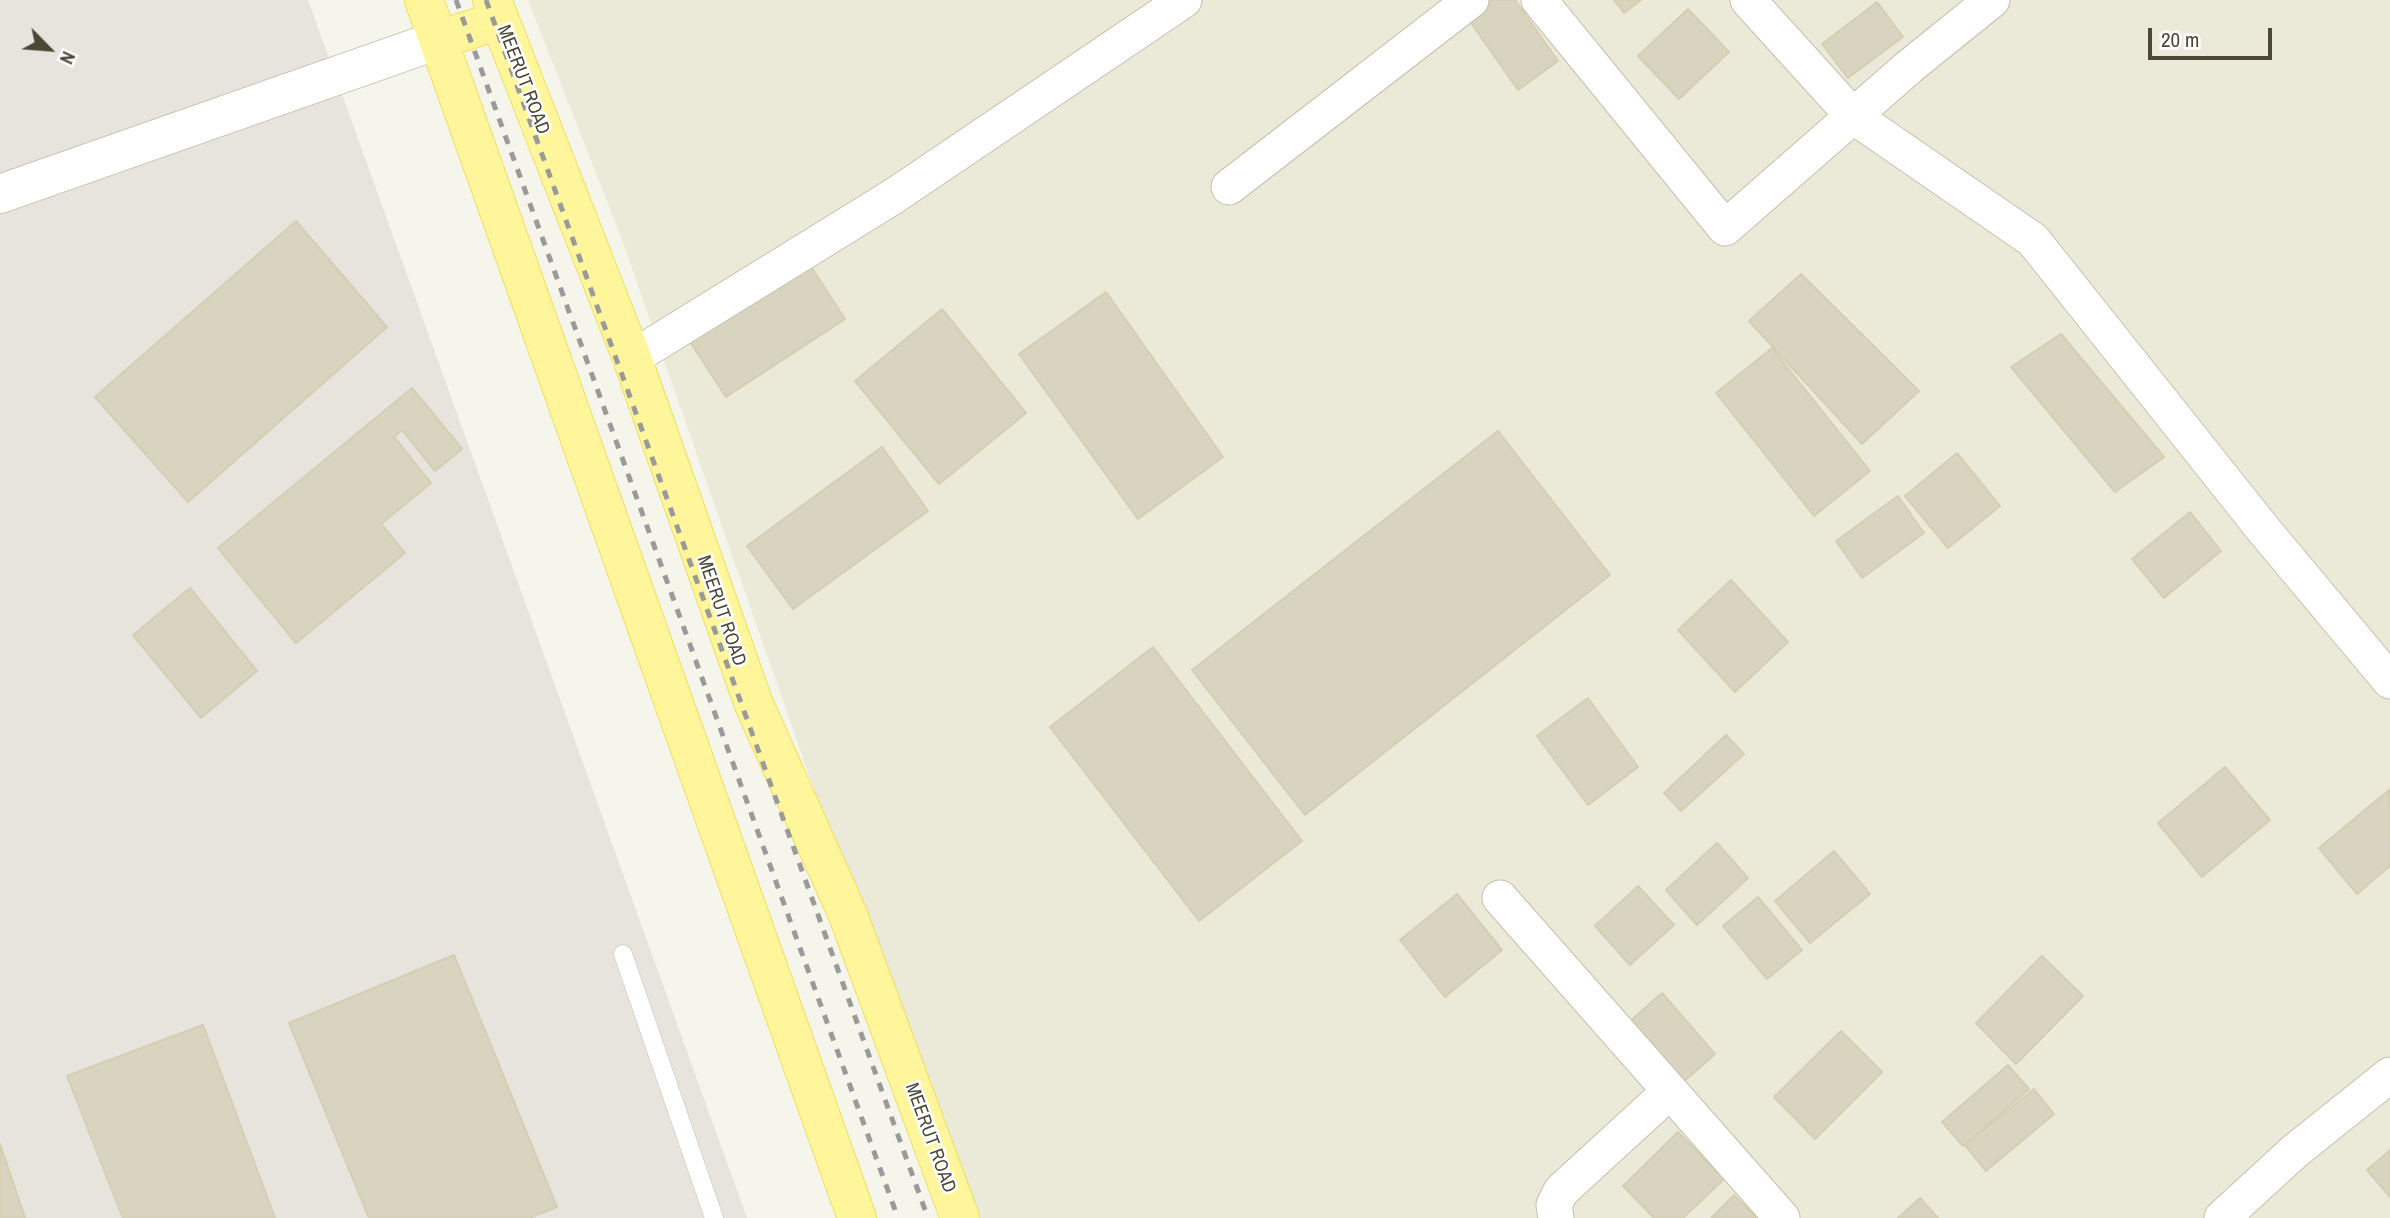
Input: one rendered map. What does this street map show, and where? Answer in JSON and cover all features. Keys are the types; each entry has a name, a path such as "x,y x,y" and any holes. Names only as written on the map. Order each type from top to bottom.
{"main road":[{"path":"424,0 857,1218"},
{"path":"438,40 496,10"},
{"name":"MEERUT ROAD","path":"496,10 632,358 752,702 848,915 960,1218"}],"street":[{"path":"632,358 894,195 1184,0"},
{"path":"1229,187 1471,0"},
{"path":"1538,0 1725,228 1992,0"},
{"path":"1748,0 1853,116 2033,240 2263,529 2390,681"},
{"path":"0,194 438,40"},
{"path":"1500,898 1782,1218"},
{"path":"2222,1218 2295,1151 2390,1075"},
{"path":"1556,1218 1554,1205 1561,1191 1669,1092"}],"lane":[{"path":"623,954 714,1218"}],"shaded area":[{"path":"0,0 308,0 747,1218 0,1218"},
{"path":"528,0 2390,0 2390,1218 970,1218 854,904 621,237"}],"building":[{"path":"1490,0 1515,0 1558,61 1518,90 1467,17"},
{"path":"1614,0 1641,0 1624,13"},
{"path":"1877,2 1903,37 1848,78 1822,44"},
{"path":"1688,9 1729,52 1679,99 1638,56"},
{"path":"296,221 387,327 188,502 95,397"},
{"path":"808,262 845,319 726,397 689,340"},
{"path":"1801,274 1919,391 1862,444 1749,321"},
{"path":"1106,292 1223,457 1138,519 1019,354"},
{"path":"942,309 1026,413 939,484 855,381"},
{"path":"2061,334 2164,457 2115,492 2011,367"},
{"path":"1772,348 1870,471 1814,516 1716,393"},
{"path":"412,388 462,449 435,471 402,430 394,437 431,483 381,524 405,553 296,643 218,548"},
{"path":"1498,431 1610,575 1305,815 1192,670"},
{"path":"882,447 928,511 793,609 747,546"},
{"path":"1957,453 2000,506 1948,548 1905,496"},
{"path":"1898,496 1924,533 1862,578 1836,541"},
{"path":"2190,512 2221,551 2164,598 2132,559"},
{"path":"1731,580 1788,642 1735,692 1678,630"},
{"path":"190,588 257,671 201,718 133,635"},
{"path":"1153,647 1302,841 1199,921 1050,727"},
{"path":"1588,698 1638,767 1588,805 1537,736"},
{"path":"1726,735 1744,754 1681,811 1664,793"},
{"path":"2225,767 2270,820 2202,877 2158,823"},
{"path":"2389,790 2390,866 2357,894 2319,848"},
{"path":"1717,843 1748,878 1697,925 1666,890"},
{"path":"1834,851 1870,894 1810,943 1775,901"},
{"path":"1638,886 1674,925 1630,965 1595,926"},
{"path":"1457,894 1502,950 1445,997 1400,940"},
{"path":"1758,897 1802,950 1767,979 1723,926"},
{"path":"454,955 557,1207 529,1218 369,1218 289,1023"},
{"path":"2042,956 2083,996 2016,1064 1976,1023"},
{"path":"1662,993 1715,1054 1680,1085 1627,1024"},
{"path":"203,1025 275,1218 123,1218 67,1076"},
{"path":"1841,1031 1882,1072 1815,1139 1774,1097"},
{"path":"2008,1065 2029,1089 1963,1146 1942,1122"},
{"path":"2034,1089 2054,1114 1986,1171 1965,1145"},
{"path":"1678,1132 1724,1179 1683,1218 1654,1218 1623,1186"},
{"path":"0,1144 25,1218 0,1218"},
{"path":"2390,1150 2390,1197 2367,1170"},
{"path":"1734,1195 1757,1218 1711,1218"},
{"path":"1920,1198 1938,1218 1898,1218"}],"railway":[{"path":"456,0 898,1218"},
{"path":"486,0 928,1218"}]}
